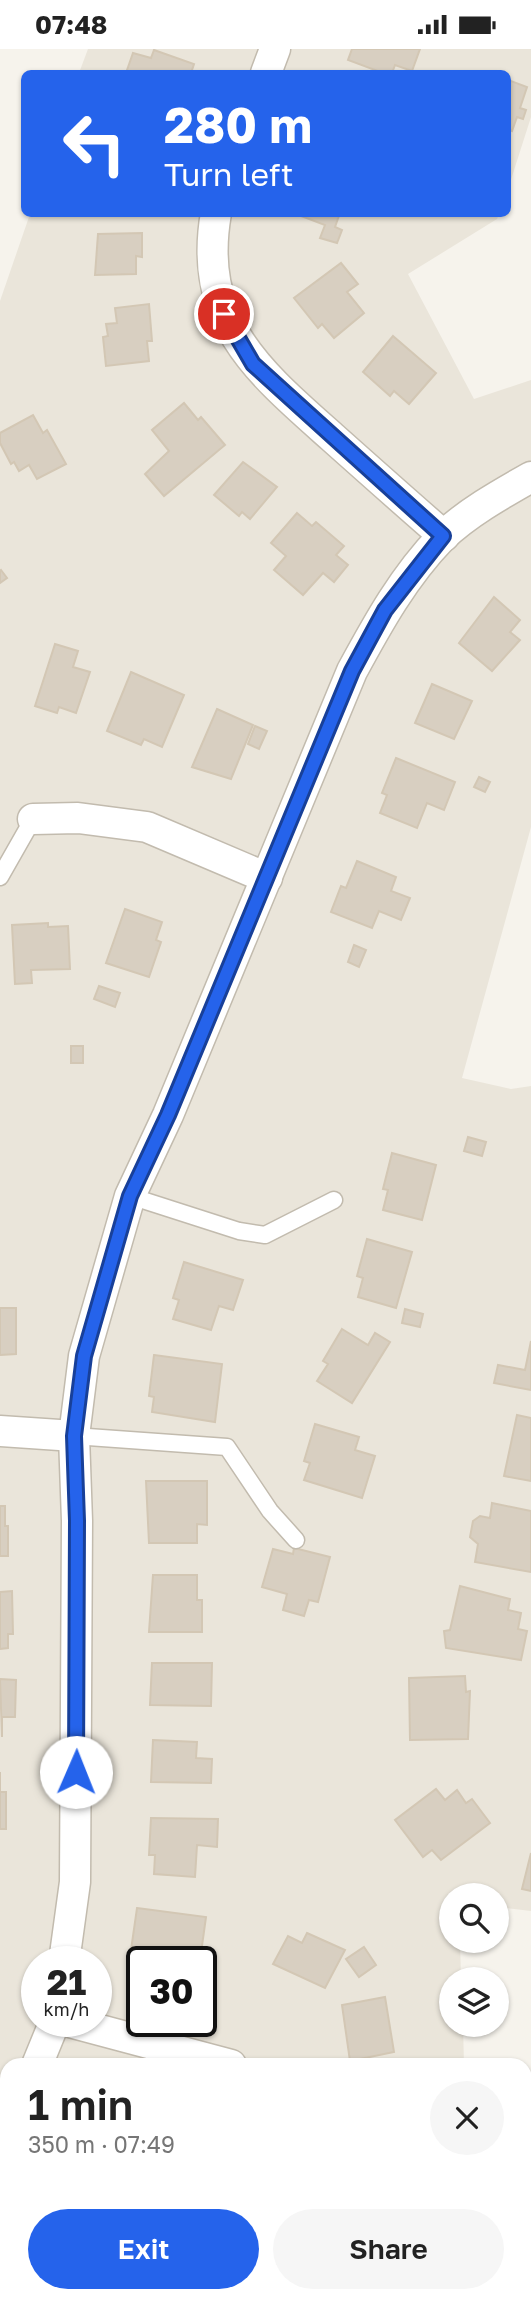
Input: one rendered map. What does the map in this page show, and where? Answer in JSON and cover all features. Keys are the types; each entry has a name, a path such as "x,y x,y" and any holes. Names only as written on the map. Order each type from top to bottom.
{"street":[{"path":"267,70 275,49"},
{"path":"216,217 213,252 217,291 224,314 253,364 443,536"},
{"path":"66,1946 75,1882 77,1521 74,1436 84,1356 130,1196 168,1115 352,671 385,610 443,536 494,499 531,477"},
{"path":"33,819 78,818 147,827 267,878"},
{"path":"0,1431 74,1436"},
{"path":"112,2033 205,2058"},
{"path":"40,2058 48,2037"}],"lane":[{"path":"0,877 33,819"},
{"path":"130,1196 239,1231 265,1235 334,1200"},
{"path":"74,1436 227,1447 270,1511 296,1540"}],"shaded area":[{"path":"88,49 531,49 531,117 511,180 511,70 80,70"},
{"path":"29,217 498,217 408,274 474,399 531,380 531,827 462,1078 511,1089 531,1086 531,1911 509,1908 509,1883 439,1883 439,1953 460,1953 461,1967 439,1967 439,2037 463,2037 464,2058 0,2058 0,301"}],"building":[{"path":"352,49 420,49 412,70 395,65 393,70 375,70 348,60"},
{"path":"154,50 194,64 192,70 127,70 133,53 151,58"},
{"path":"511,81 527,87 520,108 526,110 523,119 517,117 512,131"},
{"path":"304,217 339,217 335,227 342,230 337,243 320,238 325,225"},
{"path":"142,233 142,257 136,256 136,274 95,275 98,234"},
{"path":"341,263 358,284 347,292 364,313 334,338 322,324 318,328 294,298"},
{"path":"149,304 152,341 147,341 149,361 106,366 103,337 108,336 106,324 117,323 115,308"},
{"path":"393,336 436,373 409,404 394,391 390,396 363,372"},
{"path":"184,403 198,420 201,417 225,445 164,496 145,474 169,451 152,430"},
{"path":"33,415 43,433 47,430 66,464 37,479 29,465 19,471 14,462 11,464 0,443 0,433"},
{"path":"243,462 277,487 250,519 242,512 239,516 214,495"},
{"path":"297,513 312,526 316,522 344,546 336,555 348,565 334,582 323,573 303,595 274,570 286,556 271,543"},
{"path":"0,571 7,578 0,583"},
{"path":"494,597 520,620 510,632 520,640 492,671 459,643"},
{"path":"55,644 78,651 73,667 90,672 76,713 59,707 57,713 35,706"},
{"path":"131,672 184,695 162,747 144,739 141,745 107,731"},
{"path":"432,684 472,701 454,739 415,723"},
{"path":"217,709 253,725 231,779 192,767"},
{"path":"255,726 267,731 259,749 248,744"},
{"path":"396,758 455,782 444,810 427,803 417,828 380,813 387,795 382,793"},
{"path":"479,777 490,782 485,792 474,787"},
{"path":"357,861 396,877 391,891 410,898 401,920 379,911 372,928 331,912 341,886 346,888"},
{"path":"125,909 162,922 156,940 161,942 149,977 106,963"},
{"path":"48,923 48,927 68,926 70,969 31,970 32,983 15,984 12,925"},
{"path":"354,945 366,950 359,967 348,962"},
{"path":"99,986 120,993 115,1007 94,999"},
{"path":"71,1046 83,1046 83,1063 71,1063"},
{"path":"468,1137 486,1142 482,1156 464,1151"},
{"path":"392,1153 436,1165 422,1220 383,1210 388,1190 383,1189"},
{"path":"367,1239 412,1252 396,1308 358,1297 363,1278 357,1276"},
{"path":"184,1262 243,1280 233,1310 219,1306 211,1330 173,1319 179,1300 173,1298"},
{"path":"0,1308 16,1308 16,1354 0,1355"},
{"path":"405,1309 423,1314 420,1327 402,1323"},
{"path":"342,1329 368,1345 375,1333 390,1342 352,1403 317,1381 328,1364 323,1361"},
{"path":"531,1341 531,1390 494,1383 498,1365 525,1370"},
{"path":"154,1355 222,1364 215,1422 152,1412 154,1397 149,1396"},
{"path":"517,1415 531,1418 531,1481 504,1476"},
{"path":"315,1424 359,1437 355,1450 375,1456 362,1498 304,1480 310,1463 304,1461"},
{"path":"146,1481 207,1481 207,1525 197,1524 197,1543 149,1543"},
{"path":"492,1503 531,1511 531,1572 475,1562 478,1544 470,1537 473,1521 480,1516 490,1518"},
{"path":"0,1506 5,1506 8,1556 0,1556"},
{"path":"294,1548 330,1557 318,1602 309,1600 304,1616 283,1610 287,1594 262,1587 273,1549 293,1554"},
{"path":"153,1575 197,1575 197,1600 202,1600 202,1632 149,1632"},
{"path":"460,1586 510,1599 508,1610 521,1613 518,1629 527,1631 521,1660 446,1648 444,1631 450,1630"},
{"path":"12,1591 13,1634 8,1634 8,1648 0,1649 0,1592"},
{"path":"152,1663 212,1663 211,1706 150,1705"},
{"path":"465,1676 466,1692 470,1691 468,1739 410,1740 409,1678"},
{"path":"0,1679 16,1680 15,1717 2,1717 2,1737"},
{"path":"153,1740 197,1742 196,1758 212,1759 211,1783 151,1782"},
{"path":"436,1789 445,1800 457,1790 466,1803 472,1799 490,1823 441,1860 432,1850 423,1857 395,1820"},
{"path":"0,1792 6,1792 6,1829 0,1829"},
{"path":"151,1818 218,1819 217,1847 197,1845 195,1877 154,1874 155,1855 149,1855"},
{"path":"531,1853 531,1891 522,1889"},
{"path":"137,1908 206,1917 202,1946 132,1946"},
{"path":"307,1933 345,1950 325,1988 273,1964 288,1936 302,1943"},
{"path":"364,1947 376,1965 359,1977 346,1959"},
{"path":"385,1997 394,2052 350,2058 342,2005"}],"route":[{"path":"76,1772 77,1521 74,1436 84,1356 98,1303 130,1196 168,1115 352,671 385,610 443,536 253,364 224,314"}]}
